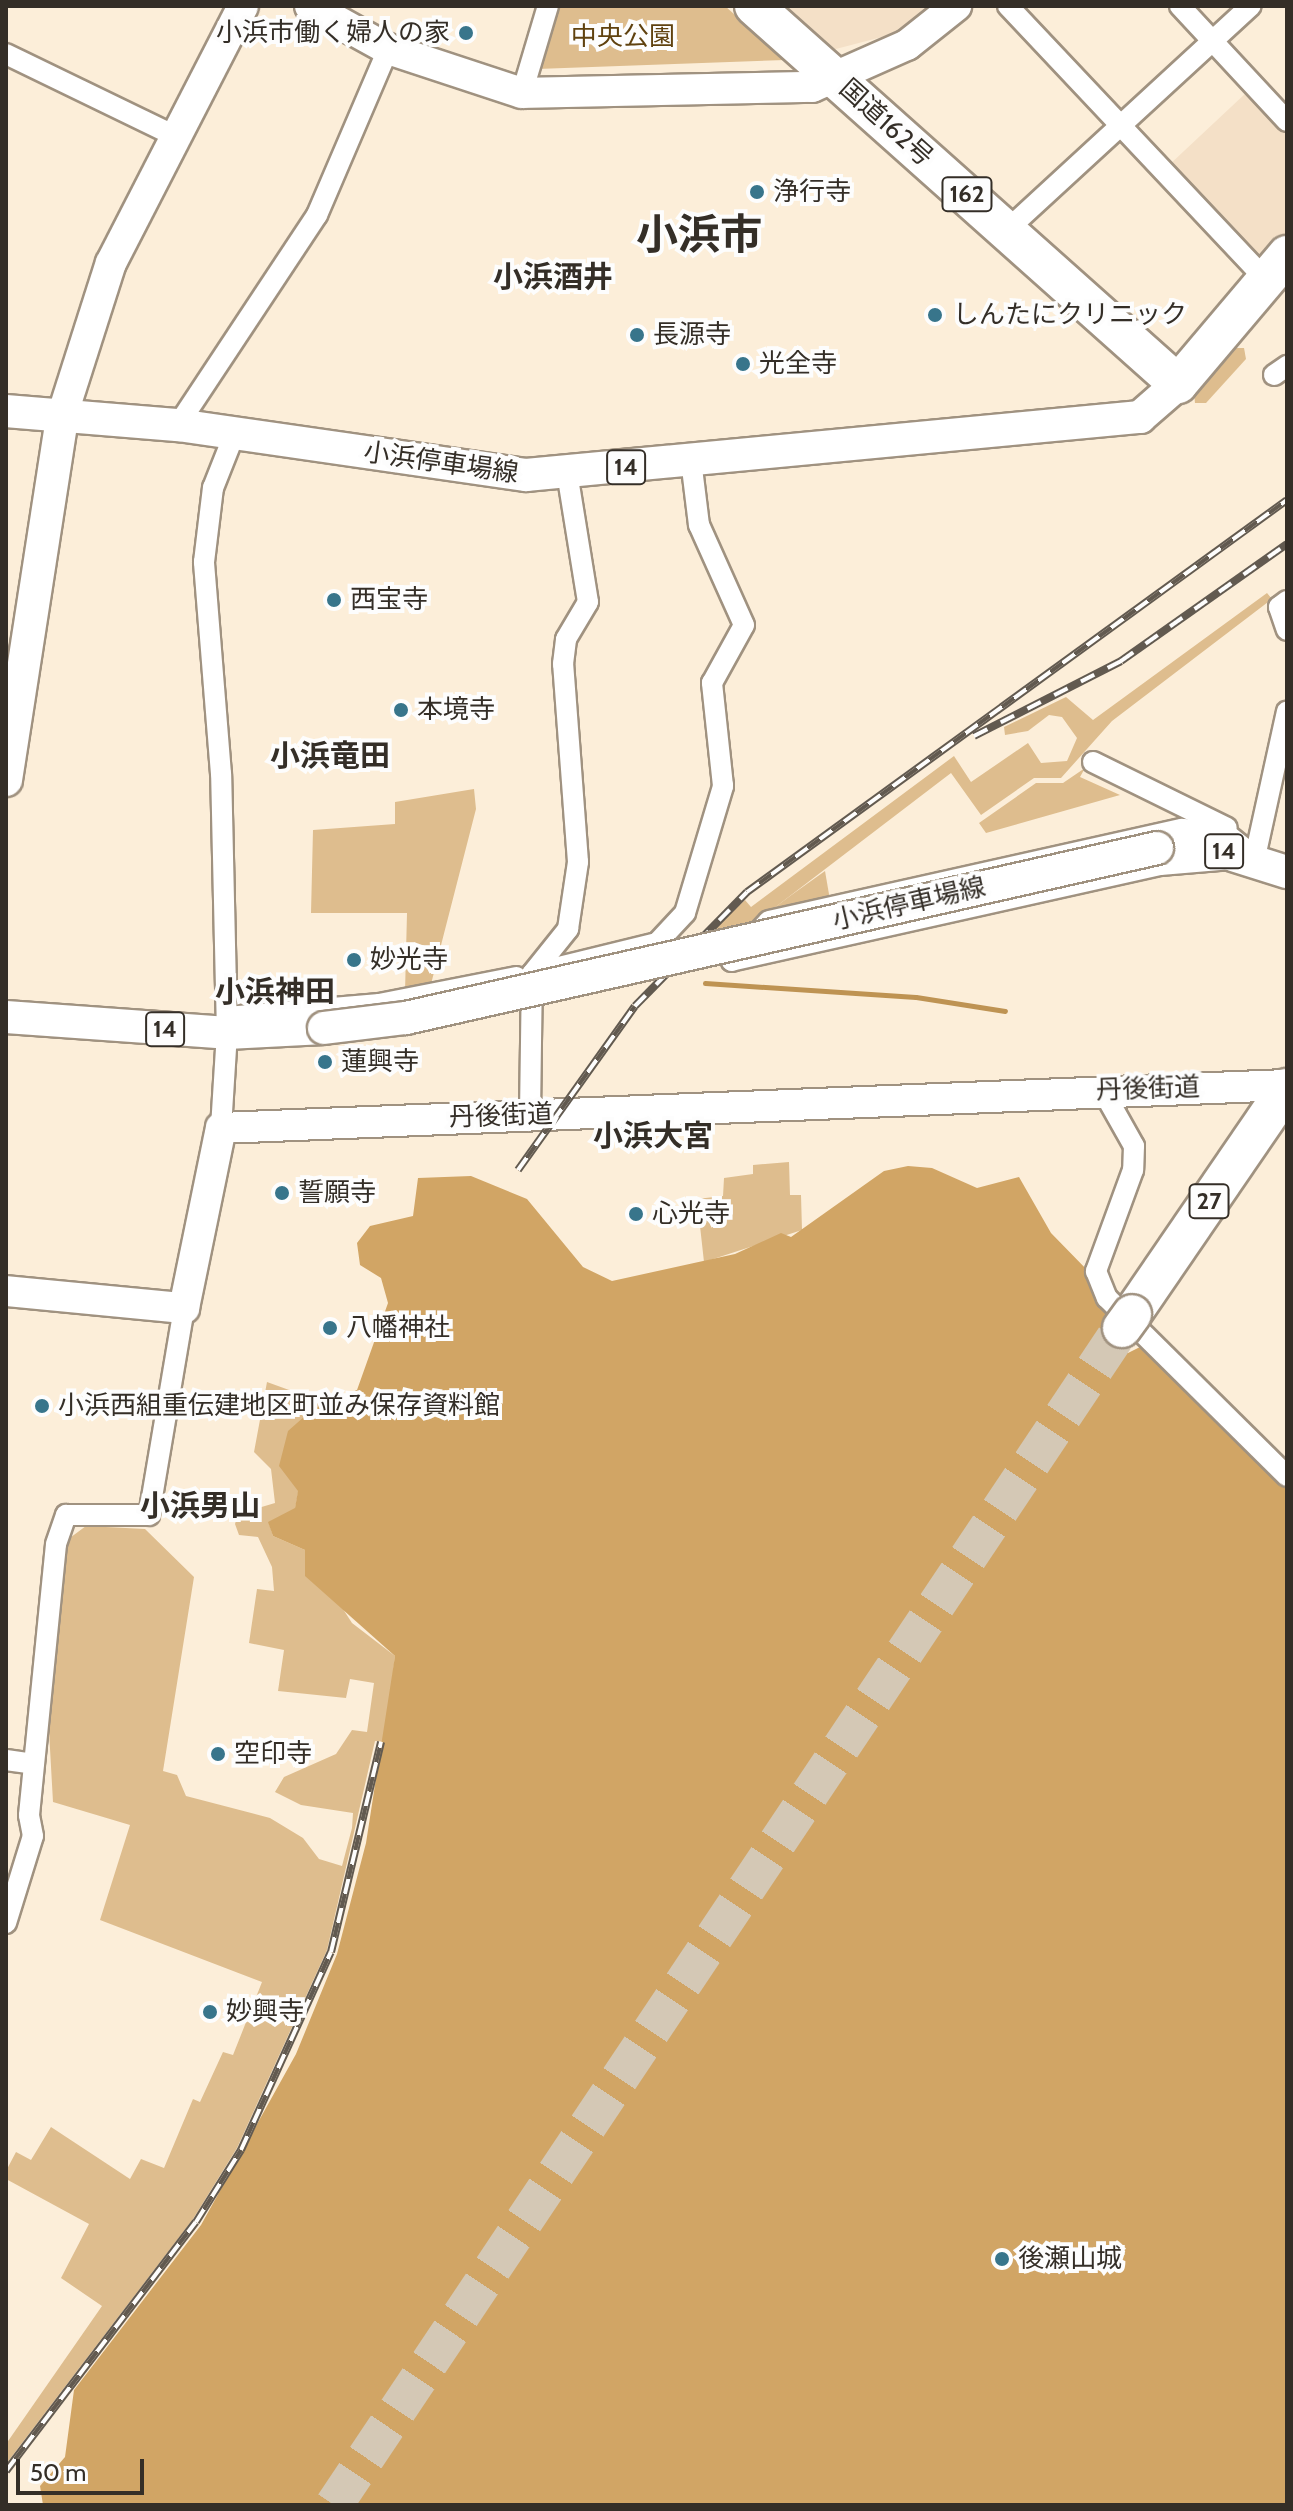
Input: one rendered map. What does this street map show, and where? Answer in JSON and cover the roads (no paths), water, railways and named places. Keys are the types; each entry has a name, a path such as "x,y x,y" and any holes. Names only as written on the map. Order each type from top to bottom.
{"highway":[{"name":"国道162号","path":"754,6 1178,384"},
{"path":"1178,384 1276,268"},
{"name":"27","path":"1123,1327 1287,1086"}],"main road":[{"name":"小浜停車場線","path":"6,411 63,413 178,425 526,475 1140,417 1178,384"},
{"path":"6,780 63,413"},
{"name":"小浜停車場線","path":"6,1017 324,1028 406,1018 1157,848 1255,857 1287,872"}],"street":[{"path":"63,413 111,263 173,135 243,6"},
{"path":"310,6 388,49 522,93 812,87 907,45 956,6"},
{"path":"522,93 548,6"},
{"path":"1008,6 1120,126 1276,268"},
{"path":"1180,6 1287,121"},
{"path":"1007,230 1251,6"},
{"path":"178,425 322,206 388,49"},
{"path":"6,54 173,135"},
{"path":"6,1923 33,1836 34,1764 56,1544 66,1515 89,1510 149,1515 184,1308 221,1128 227,1025 221,774 204,562 213,488 234,435"},
{"path":"227,1025 379,1004 532,974 657,943 685,913 723,786 712,683 744,625 699,525 691,460"},
{"path":"530,1114 532,974 568,929 578,862 563,664 570,629 588,602 567,473"},
{"path":"1287,601 1279,607 1287,630"},
{"path":"1255,857 1287,711"},
{"path":"1093,762 1222,823 1255,857"},
{"path":"1223,831 1255,857 1160,865 732,961 769,921 1145,834 1223,831"},
{"name":"丹後街道","path":"221,1128 1287,1086"},
{"path":"1103,1091 1134,1146 1133,1170 1096,1271 1107,1298 1287,1476"},
{"path":"6,1291 184,1308"},
{"path":"6,1760 34,1764"}],"waterway":[{"path":"705,983 916,997 1005,1011"}],"tunnel":[{"path":"334,2505 1115,1338"}],"railway":[{"path":"518,1170 635,1006 747,892 1287,500"},
{"path":"974,736 1121,661 1287,544"},
{"path":"6,2471 196,2222 241,2150 331,1952 381,1742"}],"place":[{"name":"小浜市働く婦人の家","path":"466,33"},
{"name":"浄行寺","path":"757,192"},
{"name":"しんたにクリニック","path":"935,315"},
{"name":"長源寺","path":"637,335"},
{"name":"光全寺","path":"743,364"},
{"name":"西宝寺","path":"334,600"},
{"name":"本境寺","path":"401,710"},
{"name":"妙光寺","path":"354,960"},
{"name":"蓮興寺","path":"325,1062"},
{"name":"誓願寺","path":"282,1193"},
{"name":"心光寺","path":"636,1214"},
{"name":"八幡神社","path":"330,1328"},
{"name":"小浜西組重伝建地区町並み保存資料館","path":"42,1406"},
{"name":"空印寺","path":"218,1754"},
{"name":"妙興寺","path":"210,2012"},
{"name":"後瀬山城","path":"1002,2259"}],"district":[{"name":"小浜市","path":"699,234"},
{"name":"小浜酒井","path":"553,277"},
{"name":"小浜竜田","path":"330,756"},
{"name":"小浜神田","path":"275,992"},
{"name":"小浜大宮","path":"653,1136"},
{"name":"小浜男山","path":"200,1506"}],"park label":[{"name":"中央公園","path":"623,37"}]}
